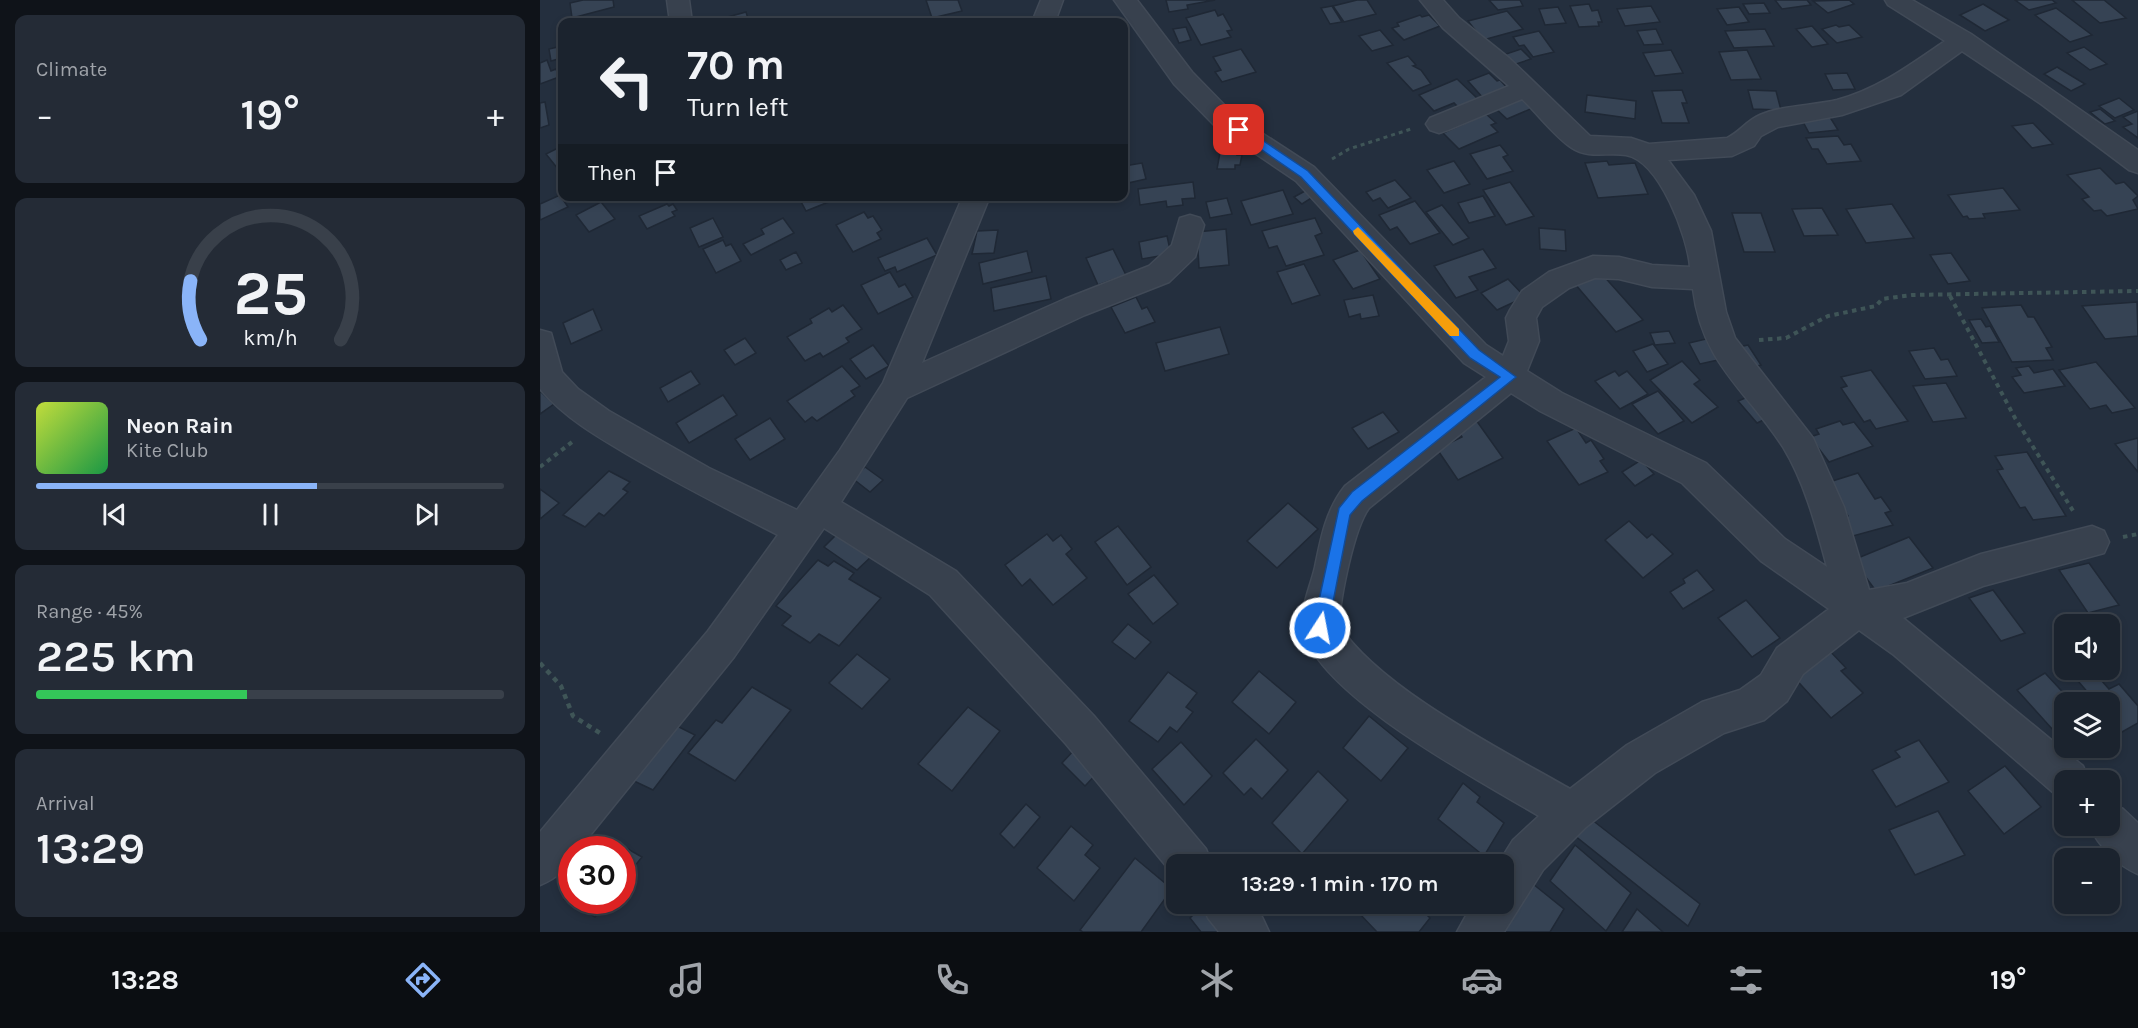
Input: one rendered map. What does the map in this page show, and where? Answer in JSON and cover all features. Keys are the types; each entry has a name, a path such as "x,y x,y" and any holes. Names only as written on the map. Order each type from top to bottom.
{"street":[{"path":"678,0 680,18"},
{"path":"1045,18 1052,0"},
{"path":"1125,0 1183,78 1225,121 1305,174 1475,354 1551,402 1694,473 1773,550 1906,642 1959,684 2058,770"},
{"path":"1431,0 1451,23 1526,88 1581,142 1589,146 1632,146 1646,153 1684,202 1697,229 1704,258 1711,315 1722,342 1738,370 1801,448 1829,507 1857,610"},
{"path":"1896,0 1963,39 2093,127 2138,164"},
{"path":"1646,153 1732,147 1745,140 1752,130 1771,120 1842,107 1892,89 1963,39"},
{"path":"1439,123 1526,88"},
{"path":"540,864 720,644 811,518 896,388 975,201"},
{"path":"896,388 1075,307 1159,274 1185,250 1190,225"},
{"path":"1572,813 1476,756 1376,691 1330,647 1320,628 1344,512 1357,497 1509,377 1524,340 1521,318 1532,299 1559,280 1593,267 1619,268 1652,276 1705,279"},
{"path":"540,342 548,376 567,398 598,421 697,478 811,518 943,582 1080,730 1183,854"},
{"path":"1514,877 1528,855 1572,813 1641,759 1716,716 1750,706 1774,687 1790,661 1857,610 1907,600 1981,570 2092,542"},
{"path":"2120,834 2138,853"},
{"path":"1232,914 1247,932"},
{"path":"1479,932 1491,914"}],"path":[{"path":"1305,174 1349,149 1407,130 1439,123"},
{"path":"1722,342 1786,338 1828,316 1876,306 1882,299 1912,295 2138,291"},
{"path":"1950,296 2015,418 2092,542"},
{"path":"540,467 598,421"},
{"path":"540,663 561,686 573,716 605,736 635,748"}],"building":[{"path":"583,0 613,0 614,7 572,18 570,3"},
{"path":"926,0 958,0 962,11 932,18"},
{"path":"1166,0 1215,0 1187,5 1188,9 1169,12"},
{"path":"1367,0 1376,14 1344,22 1333,6"},
{"path":"1489,0 1520,0 1523,6 1498,10"},
{"path":"1775,0 1807,0 1811,5 1782,9"},
{"path":"1849,0 1854,4 1828,13 1813,1"},
{"path":"2015,0 2052,0 2056,3 2029,10"},
{"path":"2072,0 2104,0 2126,18 2100,23"},
{"path":"1764,3 1770,13 1749,14 1743,4"},
{"path":"1589,4 1592,11 1598,10 1602,22 1598,22 1599,26 1579,27 1570,6"},
{"path":"1983,4 2009,20 1985,31 1960,15"},
{"path":"1332,6 1342,22 1330,24 1321,8"},
{"path":"1651,6 1660,22 1625,26 1617,9"},
{"path":"1558,7 1566,23 1545,25 1539,9"},
{"path":"1739,7 1749,22 1727,25 1717,9"},
{"path":"2056,8 2092,35 2070,42 2035,15"},
{"path":"1215,10 1218,16 1223,14 1232,30 1227,31 1231,37 1201,45 1186,18"},
{"path":"1507,11 1523,29 1483,40 1468,21"},
{"path":"746,12 748,18 724,18"},
{"path":"1420,15 1422,17 1429,15 1440,26 1404,40 1392,28 1399,26 1397,23"},
{"path":"1836,25 1839,27 1849,25 1862,37 1837,43 1822,29"},
{"path":"1812,26 1828,44 1812,47 1796,29"},
{"path":"1186,27 1191,40 1179,43 1173,29"},
{"path":"1656,29 1663,44 1644,45 1637,31"},
{"path":"1765,29 1774,46 1734,48 1725,31"},
{"path":"1380,30 1393,45 1372,51 1359,36"},
{"path":"1539,31 1554,52 1533,57 1524,45 1519,46 1513,37"},
{"path":"558,47 558,59 551,61 549,49"},
{"path":"2084,47 2107,64 2090,70 2067,53"},
{"path":"1241,49 1256,72 1222,82 1215,72 1221,70 1213,57"},
{"path":"1521,49 1531,59 1510,66 1500,56"},
{"path":"1671,50 1683,73 1655,76 1643,53"},
{"path":"1747,50 1761,79 1731,80 1719,52"},
{"path":"1408,56 1416,65 1413,66 1421,70 1431,84 1413,91 1387,63"},
{"path":"547,60 551,71 556,69 558,77 540,84 540,63"},
{"path":"2057,67 2085,84 2071,91 2044,74"},
{"path":"1489,73 1509,90 1484,99 1468,81"},
{"path":"1847,73 1855,89 1833,90 1825,74"},
{"path":"1457,79 1479,100 1459,108 1454,103 1434,111 1419,95"},
{"path":"1682,90 1687,103 1682,103 1689,123 1662,123 1652,91"},
{"path":"1748,90 1776,91 1781,110 1753,109"},
{"path":"1523,95 1535,107 1507,119 1494,107"},
{"path":"1587,95 1636,101 1635,119 1585,112"},
{"path":"2119,98 2134,110 2115,118 2099,106"},
{"path":"545,102 549,125 540,128 540,103"},
{"path":"2100,109 2115,121 2105,124 2090,112"},
{"path":"2138,111 2138,138 2123,127 2132,124 2123,117"},
{"path":"1486,114 1496,123 1491,125 1498,132 1459,149 1443,133"},
{"path":"1828,114 1838,130 1809,133 1801,118"},
{"path":"2033,123 2053,144 2032,148 2012,126"},
{"path":"1838,136 1844,145 1851,144 1861,161 1827,164 1818,149 1812,149 1806,138"},
{"path":"1500,145 1508,155 1503,157 1513,171 1487,179 1470,154"},
{"path":"1221,147 1238,148 1237,155 1242,155 1240,165 1235,165 1235,169 1217,169"},
{"path":"558,148 558,169 546,154"},
{"path":"1454,161 1470,184 1444,193 1427,170"},
{"path":"1607,161 1609,165 1635,163 1648,194 1598,198 1585,163"},
{"path":"1142,163 1146,179 1128,183 1128,165"},
{"path":"2100,168 2116,184 2124,182 2138,196 2133,200 2138,209 2107,216 2101,210 2094,211 2082,199 2089,197 2067,175"},
{"path":"1395,180 1411,198 1388,208 1380,198 1373,201 1366,192"},
{"path":"1193,182 1195,198 1182,199 1183,205 1167,207 1166,201 1140,205 1138,189"},
{"path":"1510,182 1534,216 1506,225 1483,190"},
{"path":"2003,188 2020,210 1983,214 1985,218 1969,219 1967,216 1963,217 1948,195"},
{"path":"1283,190 1293,214 1251,225 1241,201"},
{"path":"1305,191 1313,197 1302,204 1294,197"},
{"path":"558,196 558,201 564,201 568,207 540,220 540,204"},
{"path":"1483,196 1495,216 1469,223 1458,203"},
{"path":"1227,198 1232,214 1210,218 1206,202"},
{"path":"801,201 831,201 806,211"},
{"path":"1415,201 1440,233 1410,244 1397,227 1390,230 1379,215"},
{"path":"601,202 615,219 589,232 576,215"},
{"path":"667,204 669,206 673,204 677,210 672,212 675,216 647,229 639,216"},
{"path":"1892,204 1914,238 1866,243 1846,209"},
{"path":"1442,205 1469,238 1453,245 1426,212"},
{"path":"1822,208 1838,235 1804,236 1792,209"},
{"path":"864,212 868,218 873,216 882,230 877,233 881,239 853,252 836,225"},
{"path":"1732,213 1761,213 1775,252 1744,252"},
{"path":"713,218 723,237 699,247 690,228"},
{"path":"783,218 794,233 751,255 743,244 764,234 761,229"},
{"path":"1315,218 1322,233 1315,236 1324,255 1286,266 1277,246 1269,248 1262,231"},
{"path":"1539,228 1565,230 1566,251 1540,249"},
{"path":"1226,229 1229,265 1199,268 1197,232"},
{"path":"998,230 994,253 972,254 977,231"},
{"path":"1167,236 1171,254 1142,259 1139,242"},
{"path":"927,238 937,255 897,272 895,267 885,271 878,258"},
{"path":"723,240 726,246 731,244 741,261 716,273 703,249"},
{"path":"1113,249 1126,275 1098,285 1086,258"},
{"path":"1483,249 1496,268 1469,277 1478,290 1456,298 1434,266"},
{"path":"1360,250 1380,279 1353,289 1333,260"},
{"path":"1027,251 1032,272 983,284 979,263"},
{"path":"796,252 802,263 786,270 780,260"},
{"path":"1951,253 1970,281 1948,284 1930,255"},
{"path":"1304,264 1320,295 1292,304 1277,272"},
{"path":"890,272 899,287 905,284 913,297 878,314 861,285"},
{"path":"1601,273 1643,320 1616,332 1575,284"},
{"path":"1046,276 1051,299 994,311 991,288"},
{"path":"1508,279 1525,297 1497,310 1481,293"},
{"path":"1373,295 1379,316 1361,319 1360,314 1349,317 1344,300"},
{"path":"1136,297 1142,309 1147,307 1155,322 1125,333 1111,307"},
{"path":"2137,302 2138,336 2105,339 2082,306"},
{"path":"843,305 862,329 846,338 849,342 823,357 820,353 805,361 787,337 812,323 810,319 829,308 832,312"},
{"path":"2021,305 2028,317 2034,317 2052,347 2046,348 2053,360 2012,362 1982,308"},
{"path":"593,309 602,330 571,344 563,323"},
{"path":"1981,319 1986,327 1990,326 1999,342 1982,343 1969,320"},
{"path":"1220,327 1229,354 1165,371 1156,343"},
{"path":"1669,331 1675,343 1655,345 1650,333"},
{"path":"745,338 756,353 735,365 724,350"},
{"path":"1706,339 1718,360 1700,364 1689,343"},
{"path":"1653,344 1668,364 1647,372 1633,351"},
{"path":"873,345 889,366 866,379 850,359"},
{"path":"1748,345 1761,365 1746,369 1734,348"},
{"path":"1934,348 1941,360 1948,359 1957,376 1925,379 1909,351"},
{"path":"1682,361 1700,380 1694,384 1718,407 1692,423 1650,380"},
{"path":"2096,362 2135,408 2112,413 2106,405 2090,409 2059,370"},
{"path":"842,366 860,386 851,391 855,396 817,421 812,417 805,422 787,401"},
{"path":"2029,366 2034,373 2053,369 2065,386 2024,393 2012,377 2021,375 2016,368"},
{"path":"1871,370 1908,421 1876,429 1870,420 1864,422 1841,388 1847,386 1841,377"},
{"path":"691,371 700,384 668,402 660,388"},
{"path":"1615,371 1619,376 1627,371 1648,394 1620,409 1595,381"},
{"path":"1946,383 1966,418 1933,422 1913,386"},
{"path":"540,391 554,404 540,414"},
{"path":"1658,391 1684,421 1658,434 1632,404"},
{"path":"723,395 737,415 689,443 676,423"},
{"path":"1750,396 1770,417 1757,423 1738,401"},
{"path":"1383,412 1399,432 1368,449 1352,428"},
{"path":"770,418 785,439 750,460 735,439"},
{"path":"1476,420 1503,458 1458,480 1437,449 1462,437 1457,429"},
{"path":"1840,421 1843,425 1854,422 1873,446 1829,462 1810,437 1819,434 1816,429"},
{"path":"1576,428 1586,443 1591,440 1604,459 1600,461 1608,472 1579,485 1547,441"},
{"path":"2138,438 2138,472 2115,444"},
{"path":"2027,452 2066,516 2033,520 2025,507 2020,508 1997,470 2003,469 1995,456"},
{"path":"1641,460 1654,474 1635,486 1622,472"},
{"path":"865,467 883,480 870,492 852,478"},
{"path":"609,471 630,482 623,489 628,492 604,516 599,513 585,527 563,515"},
{"path":"1858,473 1875,499 1881,497 1891,511 1885,513 1893,525 1853,536 1841,519 1848,516 1826,483"},
{"path":"540,489 559,503 540,519"},
{"path":"1288,503 1318,529 1277,568 1247,541"},
{"path":"1629,521 1647,538 1652,534 1673,554 1643,578 1605,540"},
{"path":"1118,526 1151,567 1127,585 1095,542"},
{"path":"840,531 874,554 857,570 824,547"},
{"path":"1047,534 1053,541 1061,535 1072,549 1066,554 1087,578 1053,605 1030,579 1022,586 1005,565"},
{"path":"1909,537 1933,568 1876,591 1853,560"},
{"path":"818,560 828,566 834,561 854,573 849,579 881,598 839,646 819,634 810,643 782,625 791,616 776,606"},
{"path":"2089,563 2119,605 2088,613 2059,570"},
{"path":"1697,570 1714,590 1683,609 1670,592 1685,583 1683,579"},
{"path":"1154,575 1178,604 1153,624 1128,594"},
{"path":"1993,590 2025,633 2001,641 1969,598"},
{"path":"1746,600 1780,638 1752,657 1718,618"},
{"path":"1128,624 1151,642 1135,659 1112,642"},
{"path":"1827,648 1846,668 1841,671 1863,693 1831,718 1792,675"},
{"path":"857,654 890,679 862,709 829,683"},
{"path":"1259,671 1296,702 1269,734 1232,702"},
{"path":"1168,672 1197,693 1186,707 1193,712 1177,732 1170,727 1158,742 1129,721"},
{"path":"2045,673 2063,692 2054,692 2054,731 2017,690"},
{"path":"2101,680 2109,689 2119,684 2138,706 2138,723 2122,732 2120,730 2120,692 2087,692 2078,681"},
{"path":"752,687 791,710 735,781 688,753 716,720 722,723"},
{"path":"968,707 1000,731 952,791 918,764"},
{"path":"1369,716 1408,748 1381,781 1343,748"},
{"path":"677,726 695,735 653,790 634,781"},
{"path":"1256,739 1288,770 1262,799 1251,788 1244,795 1223,773"},
{"path":"1919,740 1949,782 1896,807 1872,770 1900,757 1895,751"},
{"path":"1181,742 1212,776 1184,805 1152,769"},
{"path":"1077,747 1100,770 1085,786 1062,763"},
{"path":"2005,766 2041,807 2004,834 1968,791"},
{"path":"1318,771 1348,800 1302,854 1272,823"},
{"path":"1463,783 1480,797 1477,802 1504,823 1485,854 1482,854 1438,819"},
{"path":"1026,804 1040,817 1014,848 1000,834"},
{"path":"1938,811 1965,855 1915,875 1889,830"},
{"path":"1587,816 1700,904 1688,926 1574,835"},
{"path":"1071,826 1093,845 1085,855 1100,868 1074,901 1037,868"},
{"path":"1575,845 1631,893 1606,931 1550,881"},
{"path":"636,854 642,857 636,864"},
{"path":"1135,858 1166,884 1166,897 1141,932 1083,932 1080,930"},
{"path":"1533,884 1564,909 1550,932 1501,932"},
{"path":"1637,909 1663,932 1622,932"},
{"path":"1194,914 1209,914 1221,929 1218,932 1201,932 1190,918"},
{"path":"1360,914 1426,914 1430,918 1419,932 1377,932"}],"slow traffic":[{"path":"1358,231 1455,332"}],"route":[{"path":"1239,130 1305,174 1475,354 1509,377 1357,497 1344,512 1320,628"}]}
